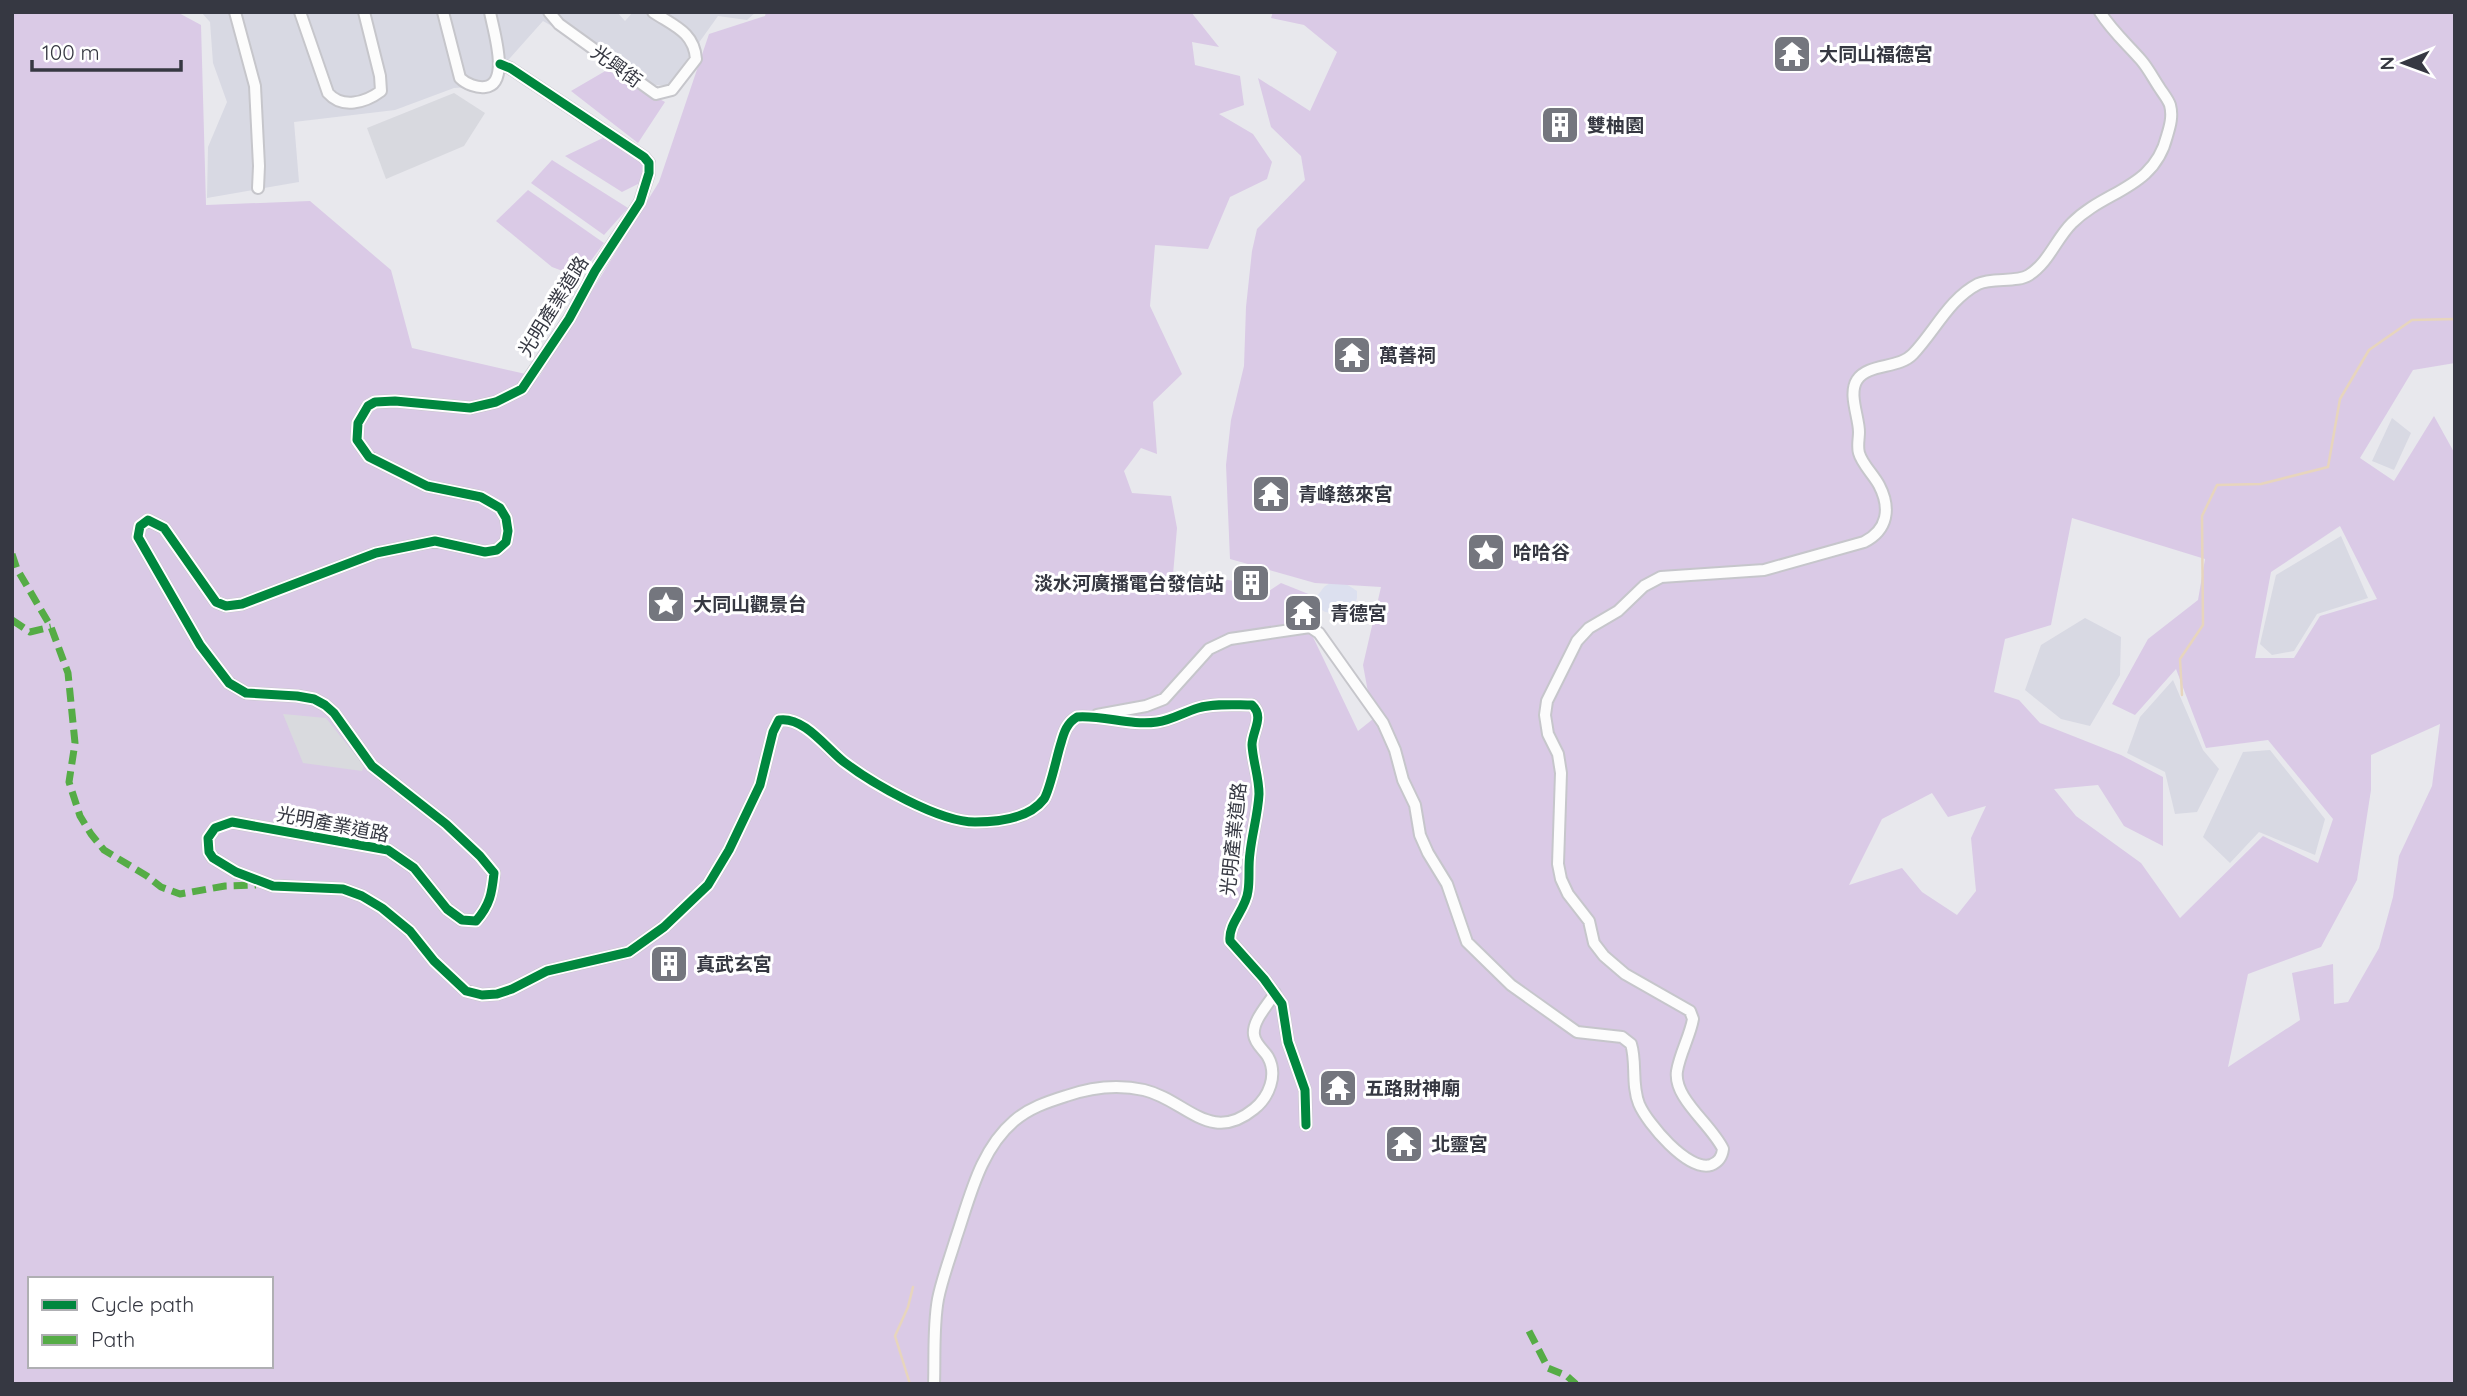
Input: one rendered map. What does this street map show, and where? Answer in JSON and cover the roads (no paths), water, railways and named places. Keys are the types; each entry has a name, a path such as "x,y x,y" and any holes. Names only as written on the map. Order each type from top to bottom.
{"street":[{"path":"236,12 255,86 258,188"},
{"path":"300,12 328,93 334,101 349,104 381,91 380,76 364,12"},
{"path":"443,12 457,70 464,82 482,88 491,86 496,81 500,64 490,12"},
{"name":"光興街","path":"549,12 559,24 656,94 672,90 696,59 695,44 687,34 653,12"},
{"path":"1097,715 1146,706 1164,699 1209,649 1230,639 1310,627 1319,633 1383,723 1415,805 1420,835 1447,884 1467,942 1511,985 1577,1031 1622,1037 1631,1044 1634,1090 1647,1118 1679,1153 1701,1166 1714,1164 1720,1159 1723,1149 1715,1134 1681,1093 1677,1084 1677,1070 1693,1019 1690,1010 1625,974 1604,956 1594,943 1589,921 1561,879 1558,864 1561,773 1558,754 1548,734 1545,715 1547,701 1577,641 1588,628 1618,611 1644,586 1661,577 1764,570 1877,536 1883,527 1885,500 1880,486 1859,455 1855,382 1865,373 1912,356 1958,299 1979,283 2005,278 2026,278 2040,267 2058,238 2078,217 2146,175 2166,142 2171,119 2169,103 2143,62 2111,30 2100,12"},
{"name":"光明產業道路","path":"500,64 644,157 649,163 649,173 640,202 595,271 569,319 522,389 496,402 470,408 395,401 375,402 368,406 358,423 357,440 369,457 427,486 481,497 500,508 506,518 506,542 497,550 485,552 435,541 376,553 242,604 226,606 216,602 206,590 164,528 148,520 139,526 138,537 200,645 229,683 246,692 314,699 334,713 372,766 446,824 480,856 494,873 492,895 487,908 476,921 462,920 447,909 414,868 388,850 232,822 215,828 208,838 209,852 213,858 236,872 273,886 343,889 362,896 410,931 434,961 466,991 482,995 497,994 547,971 629,952 664,928 708,884 729,850 760,785 772,732 779,720 793,721 806,728 845,762 874,782 923,808 967,822 981,822 1020,815 1045,798 1066,729 1077,716 1097,715 1138,723 1157,722 1200,707 1252,705 1257,709 1259,717 1252,744 1259,793 1249,856 1248,893 1244,909 1229,935 1236,949 1264,979 1282,1004 1288,1042 1305,1090 1306,1125"},
{"path":"934,1384 938,1300 980,1167 998,1137 1014,1120 1033,1107 1086,1089 1101,1087 1123,1087 1152,1093 1185,1108 1206,1122 1222,1124 1238,1120 1256,1109 1273,1081 1269,1058 1255,1040 1254,1033 1256,1024 1275,993"}],"waterway":[{"path":"2182,695 2180,659 2203,625 2202,516 2217,485 2261,484 2328,467 2340,399 2369,350 2412,320 2455,319"},
{"path":"910,1384 895,1336 908,1307 913,1287"}],"place":[{"name":"大同山福德宮","path":"1792,54"},
{"name":"雙柚園","path":"1560,125"},
{"name":"萬善祠","path":"1352,355"},
{"name":"青峰慈來宮","path":"1271,494"},
{"name":"哈哈谷","path":"1486,552"},
{"name":"淡水河廣播電台發信站","path":"1251,583"},
{"name":"大同山觀景台","path":"666,604"},
{"name":"青德宮","path":"1303,613"},
{"name":"真武玄宮","path":"669,964"},
{"name":"五路財神廟","path":"1338,1088"},
{"name":"北靈宮","path":"1404,1144"}]}
